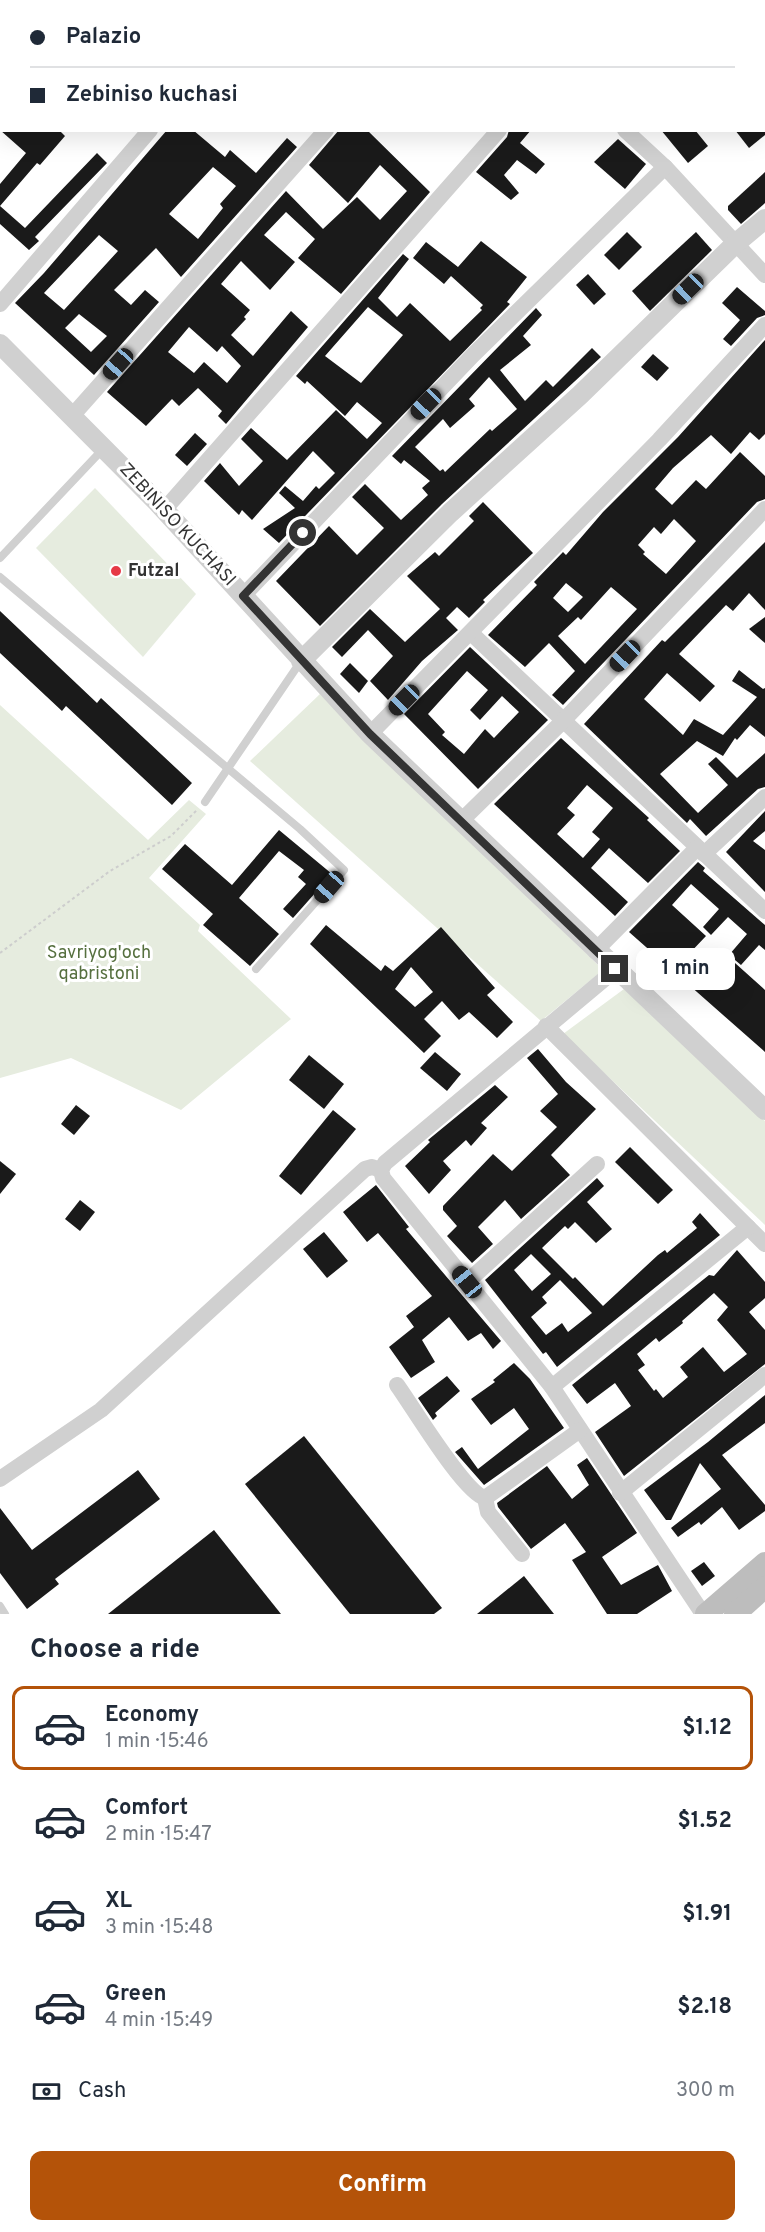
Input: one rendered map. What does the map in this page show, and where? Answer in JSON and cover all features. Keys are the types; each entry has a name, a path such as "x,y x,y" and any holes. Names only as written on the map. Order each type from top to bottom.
{"main road":[{"path":"704,1614 765,1563"},
{"path":"735,1614 765,1587"}],"street":[{"path":"72,416 324,132"},
{"path":"164,510 497,132"},
{"path":"627,132 665,167 765,275"},
{"path":"0,304 142,133"},
{"path":"243,596 473,355 665,167"},
{"path":"301,660 450,513 580,395 735,244 765,219"},
{"path":"370,734 659,440 765,325"},
{"name":"ZEBINISO KUCHASI","path":"0,344 164,510 370,734 595,951 765,1110"},
{"path":"460,822 563,721 765,509"},
{"path":"471,633 765,911"},
{"path":"595,951 700,851 765,797"},
{"path":"615,969 385,1163 381,1170 383,1178 552,1387 704,1614"},
{"path":"546,1026 765,1244"},
{"path":"467,1282 597,1164"},
{"path":"0,1479 101,1410 365,1169 372,1167 381,1170"},
{"path":"552,1387 748,1227"},
{"path":"621,1493 765,1375"},
{"path":"398,1385 462,1479 477,1496 484,1498"},
{"path":"484,1498 580,1430"},
{"path":"484,1498 488,1512 522,1554"}],"lane":[{"path":"0,558 104,448"},
{"path":"0,577 229,769 344,870 256,969"},
{"path":"205,802 301,660"},
{"path":"0,1606 5,1614"}],"path":[{"path":"0,953 110,871 171,836 205,802"}],"green space":[{"name":"Futzal","path":"95,488 196,594 143,657 36,548"},
{"path":"320,694 603,970 541,1021 250,761"},
{"name":"Savriyog'och qabristoni","path":"0,705 148,840 189,800 206,814 149,878 200,925 198,931 291,1019 181,1110 71,1058 0,1078"},
{"path":"624,989 765,1121 765,1225 563,1034"}],"building":[{"path":"2,132 61,132 65,136 40,165 37,163 0,206 0,184 26,153"},
{"path":"165,132 195,132 225,157 230,150 256,173 287,138 297,147 181,277 156,248 114,290 131,305 145,290 159,302 94,375 15,303 44,273","holes":["213,167 236,186 220,204 223,208 198,239 169,214","99,235 118,251 64,310 44,293","79,314 107,336 91,352 65,328"]},
{"path":"337,132 369,132 430,192 341,294 298,258 315,239 286,212 264,235 295,262 270,290 241,261 221,284 250,310 244,317 246,319 231,335 253,356 291,311 308,327 226,424 218,416 222,411 198,388 179,406 172,399 146,426 107,392 286,191 323,229 357,197 380,220 407,191 380,165 348,203 309,165","holes":["189,327 217,352 222,346 241,366 227,383 204,362 194,373 168,352"]},
{"path":"508,132 529,132 520,143 545,164 536,174 517,160 504,175 519,193 511,200 476,172 507,137"},
{"path":"663,132 697,132 708,146 688,163"},
{"path":"737,132 765,132 765,135 749,148"},
{"path":"618,139 646,164 625,189 594,162"},
{"path":"97,153 107,163 35,237 39,241 29,250 0,224 0,206 25,228"},
{"path":"765,172 765,203 741,224 728,210 728,206"},
{"path":"627,232 642,247 619,270 604,255"},
{"path":"696,232 712,250 650,311 632,291"},
{"path":"481,241 527,277 507,302 510,304 279,543 263,529 295,508 279,493 285,486 303,501 316,486 319,489 335,473 313,451 252,520 242,510 239,515 204,481 220,463 239,486 263,461 241,439 251,428 287,460 336,410 367,439 382,423 357,402 345,416 307,381 305,384 296,376 403,254 409,259 378,298 397,317 410,303 450,341 482,310 480,308 483,305 451,276 444,284 413,258 426,242 458,267","holes":["368,307 403,335 361,383 325,356"]},
{"path":"588,274 606,294 594,305 576,285"},
{"path":"737,287 765,311 765,315 757,318 731,346 723,339 740,320 722,303"},
{"path":"536,308 542,315 523,336 531,345 500,370 525,401 546,380 553,387 592,348 601,357 442,504 320,626 276,581 329,526 357,555 384,528 352,497 365,484 401,520 428,495 422,488 430,481 404,460 401,464 392,456","holes":["489,377 517,409 492,431 490,429 445,472 443,469 440,471 415,447 443,419 450,428 475,406 469,399"]},
{"path":"765,340 765,434 759,440 750,432 731,454 711,435 673,468 655,489 672,505 696,480 706,489 740,452 765,476 765,499 757,502 563,705 552,695 575,671 549,643 525,667 488,635 537,585 534,582 563,552 566,555 603,512 678,437","holes":["674,519 696,541 666,574 643,554 645,552 638,545 654,527 661,534","566,583 583,597 568,612 553,598","611,587 637,609 585,664 558,636 578,617 581,620"]},
{"path":"653,354 669,368 657,381 641,367"},
{"path":"195,433 207,444 187,466 175,455"},
{"path":"483,502 533,553 483,600 485,602 469,618 457,607 446,618 458,630 422,661 388,700 370,681 393,656 368,630 342,657 332,647 370,609 405,642 440,609 407,576 435,552 439,556 474,521 469,516"},
{"path":"765,542 765,610 749,593 733,611 726,605 679,654 715,686 700,702 667,673 644,699 683,735 694,719 723,735 757,697 732,681 739,670 763,689 765,688 765,737 750,725 737,740 735,738 723,756 697,741 660,774 698,813 728,785 708,764 716,757 737,778 765,753 765,787 758,789 706,836 690,819 687,823 584,724 662,640 665,642"},
{"path":"0,611 97,703 101,698 192,783 172,805 66,706 62,711 0,653"},
{"path":"765,617 765,643 749,629"},
{"path":"470,647 548,720 478,789 404,714","holes":["467,671 488,690 470,710 480,720 502,696 519,712 494,738 485,729 464,754 442,735 445,732 428,714"]},
{"path":"350,663 368,681 359,693 340,674"},
{"path":"561,738 649,818 647,820 680,851 648,883 609,848 591,868 628,902 615,916 494,804","holes":["587,785 613,808 592,832 600,839 583,858 557,834 575,815 567,808"]},
{"path":"765,811 765,831 753,841 765,850 765,892 726,852"},
{"path":"279,830 332,874 293,918 283,909 306,884 298,877 304,870 279,851 239,898 279,934 250,966 203,925 213,914 162,869 185,844 232,885"},
{"path":"698,862 705,868 703,871 765,925 765,950 759,945 741,965 729,955 747,934 728,917 711,935 703,927 719,909 691,884 672,905 706,936 687,956 718,984 735,963 765,990 765,1052 629,932"},
{"path":"326,925 381,971 385,965 393,971 441,927 495,988 487,995 513,1022 497,1038 469,1012 459,1020 442,1001 424,1019 441,1036 424,1053 310,944","holes":["411,967 433,992 415,1007 395,989"]},
{"path":"538,1049 566,1082 596,1109 551,1155 570,1175 521,1219 505,1200 478,1227 493,1244 472,1263 447,1236 457,1226 443,1210 443,1206 493,1154 512,1171 557,1127 540,1111 558,1094 527,1058"},
{"path":"435,1052 461,1074 447,1091 420,1068"},
{"path":"309,1055 344,1084 324,1109 289,1080"},
{"path":"495,1085 508,1097 481,1123 487,1128 471,1146 466,1140 443,1161 451,1170 429,1194 405,1166 430,1142 428,1140"},
{"path":"76,1105 90,1116 74,1135 61,1124"},
{"path":"333,1110 356,1129 301,1195 279,1176"},
{"path":"630,1147 673,1190 658,1204 615,1162"},
{"path":"0,1161 16,1174 0,1194"},
{"path":"597,1178 604,1186 587,1202 612,1229 596,1243 575,1222 568,1229 565,1226 542,1248 603,1306 658,1255 665,1250 667,1253 697,1228 692,1222 700,1213 720,1235 557,1367 546,1352 543,1354 485,1280","holes":["531,1254 551,1274 532,1291 514,1270","560,1280 592,1313 568,1332 562,1323 546,1335 531,1317 547,1303 542,1297"]},
{"path":"376,1185 409,1227 406,1229 501,1341 493,1349 481,1333 468,1341 449,1317 422,1340 435,1362 411,1378 389,1347 414,1327 406,1316 432,1296 378,1233 367,1242 343,1212"},
{"path":"80,1200 95,1212 80,1231 65,1219"},
{"path":"324,1232 348,1261 327,1278 303,1249"},
{"path":"737,1250 765,1282 765,1298 749,1312 765,1330 765,1364 624,1476 595,1432 631,1406 615,1383 587,1404 572,1385 709,1275 714,1276","holes":["714,1293 728,1307 717,1320 747,1354 724,1372 703,1347 680,1367 688,1377 663,1398 656,1389 654,1391 638,1370 645,1365 637,1354 656,1338 659,1342 683,1323 682,1321"]},
{"path":"514,1363 530,1379 564,1428 484,1485 455,1452 462,1447 478,1469 529,1429 514,1408 491,1425 471,1399 495,1382 493,1380"},
{"path":"447,1376 460,1391 435,1413 437,1416 433,1420 418,1398"},
{"path":"765,1395 765,1423 722,1455 765,1505 765,1511 739,1530 722,1507 701,1525 699,1522 678,1537 671,1528 721,1489 700,1463 671,1520 666,1520 644,1490"},
{"path":"304,1436 442,1608 434,1614 350,1614 245,1484"},
{"path":"587,1458 637,1533 602,1557 621,1585 658,1565 672,1591 637,1614 607,1614 572,1560 586,1552 565,1523 531,1549 498,1507 497,1503 547,1466 572,1499 589,1485 577,1465"},
{"path":"138,1470 160,1499 55,1579 59,1584 27,1609 0,1573 0,1508 32,1550"},
{"path":"214,1530 281,1614 108,1614"},
{"path":"704,1562 715,1576 702,1586 691,1571"},
{"path":"524,1576 554,1614 477,1614"}],"place":[{"name":"Futzal","path":"116,571"}],"route":[{"path":"303,533 243,596 370,734 615,969"}]}
